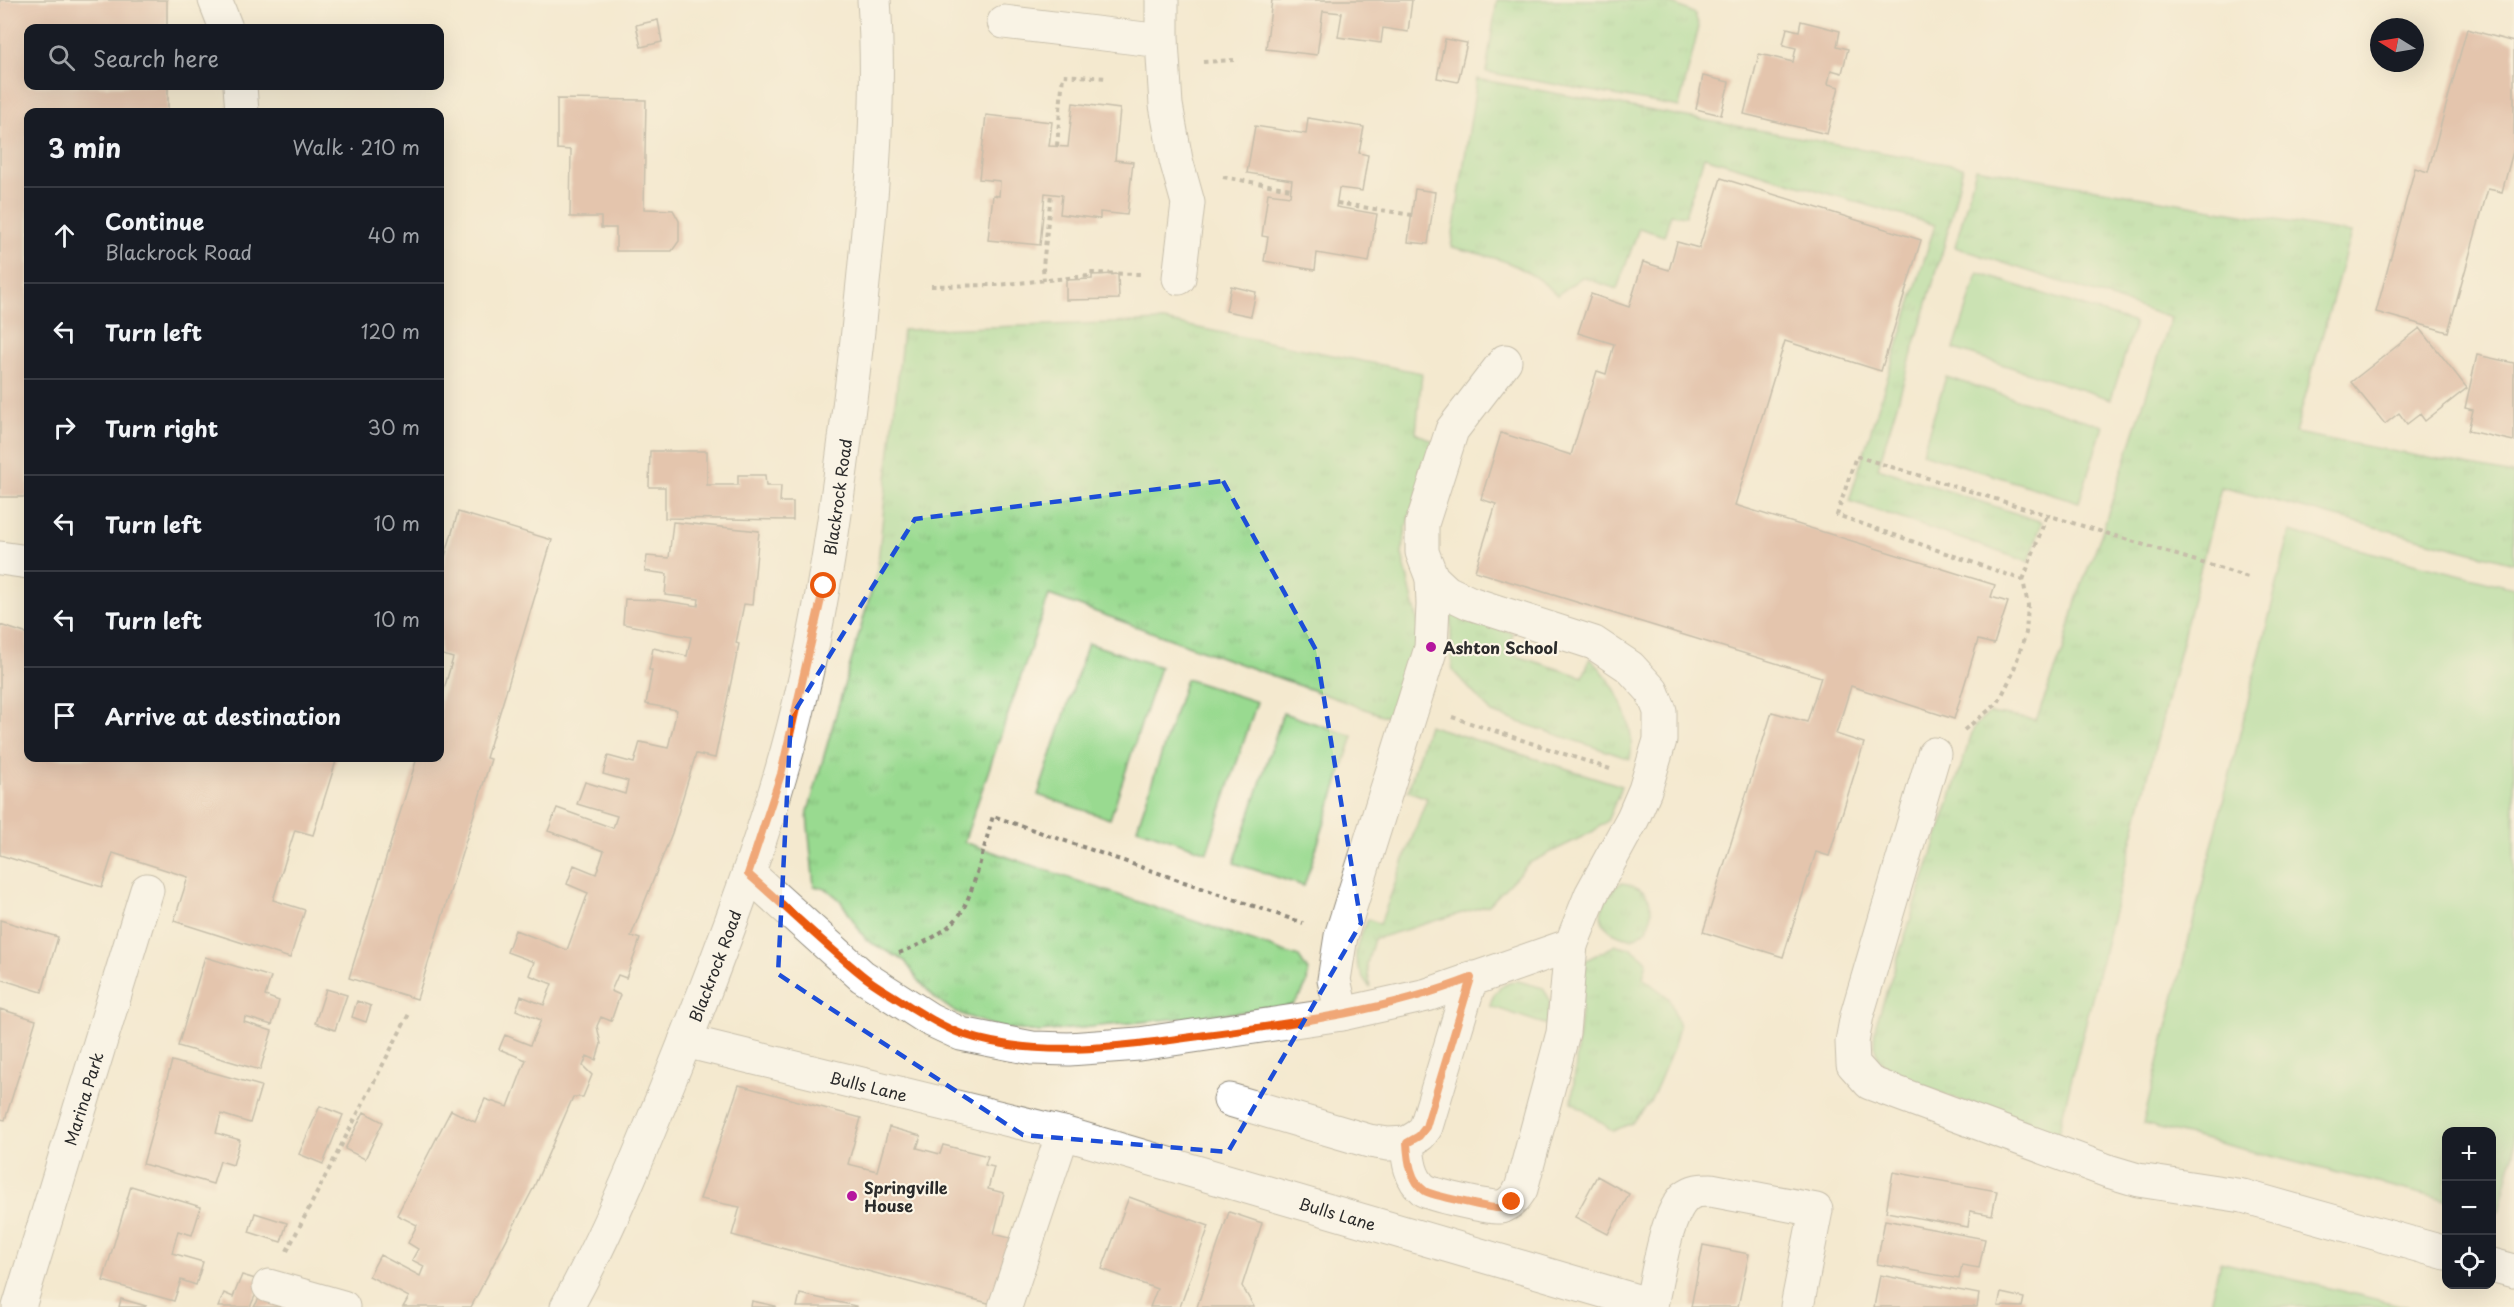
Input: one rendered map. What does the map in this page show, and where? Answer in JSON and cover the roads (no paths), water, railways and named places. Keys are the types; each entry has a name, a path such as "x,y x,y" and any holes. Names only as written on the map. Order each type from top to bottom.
{"street":[{"path":"215,0 224,24"},
{"name":"Blackrock Road","path":"578,1300 685,1041 748,874 781,774 803,685 824,586 840,489 874,176 878,70 874,0"},
{"path":"1162,0 1162,52 1166,105 1176,160 1188,203 1179,278"},
{"path":"1004,22 1162,52"},
{"path":"240,90 242,108"},
{"path":"1342,1014 1334,980 1341,936 1431,648 1432,578 1422,552 1422,524 1452,430 1505,361"},
{"path":"0,558 24,561"},
{"path":"1407,1143 1409,1164 1416,1181 1425,1191 1487,1207 1500,1208 1512,1202 1521,1189 1563,1032 1571,945 1591,895 1633,818 1648,781 1660,740 1660,711 1652,691 1630,667 1594,643 1470,603 1447,592 1432,578"},
{"path":"1934,754 1857,1016 1852,1042 1853,1064 1869,1083 2138,1180 2242,1196 2442,1251"},
{"path":"748,874 862,976 929,1018 961,1034 1032,1048 1104,1047 1238,1031 1342,1014 1427,995 1571,945"},
{"name":"Marina Park","path":"19,1307 147,890"},
{"path":"1230,1100 1369,1141 1388,1144 1407,1143 1419,1136 1426,1127 1471,978"},
{"name":"Bulls Lane","path":"685,1041 1063,1133 1651,1305 1673,1211 1686,1196 1697,1190 1712,1190 1816,1210 1797,1307"},
{"path":"1005,1307 1063,1133"},
{"path":"2496,1266 2514,1271"},
{"path":"269,1286 343,1307"}],"place":[{"name":"Ashton School","path":"1431,647"},
{"name":"Springville House","path":"852,1196"}]}
